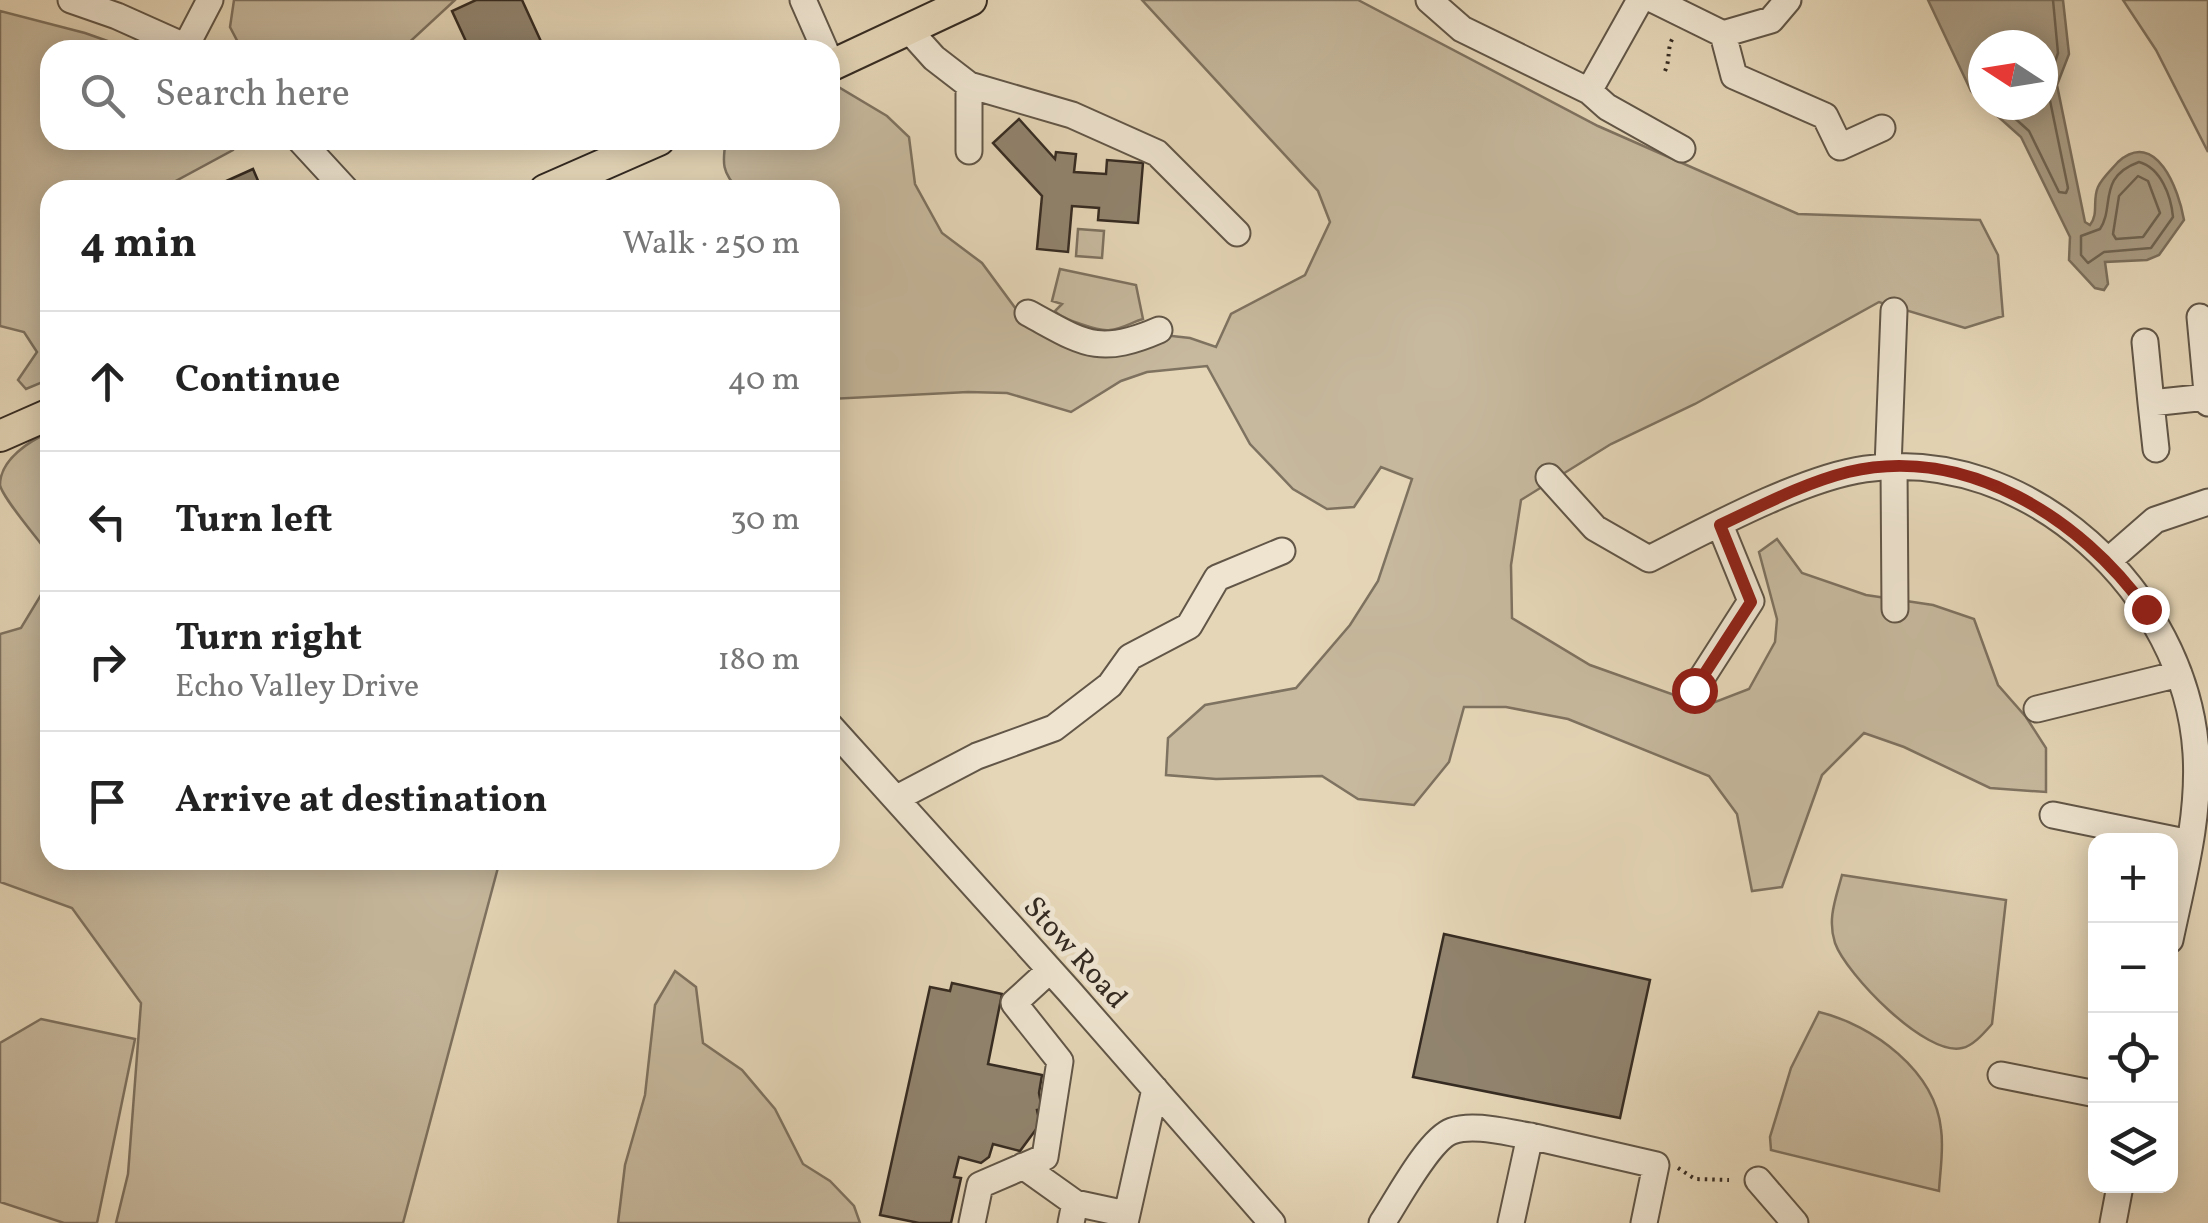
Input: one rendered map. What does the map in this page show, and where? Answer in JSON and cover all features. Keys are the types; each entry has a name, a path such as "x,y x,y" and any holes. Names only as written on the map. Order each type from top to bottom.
{"main road":[{"path":"840,56 971,0"},
{"path":"568,180 636,150"},
{"path":"0,436 40,418"}],"street":[{"path":"193,40 210,0"},
{"path":"803,0 820,40"},
{"path":"1429,0 1462,29 1590,91 1608,107 1682,149"},
{"path":"1590,91 1640,0"},
{"path":"1654,0 1723,34 1771,20 1788,0"},
{"path":"77,1 171,40"},
{"path":"908,29 974,93 1021,98 1072,115 1157,153 1236,233"},
{"path":"1723,34 1734,76 1824,116 1840,147 1882,128"},
{"path":"969,151 974,93"},
{"path":"309,150 337,180"},
{"path":"1894,310 1891,467 1895,609"},
{"path":"1028,313 1059,332 1098,344 1130,343 1159,330"},
{"path":"2151,404 2208,399 2200,317"},
{"path":"2145,342 2156,449"},
{"path":"1549,477 1595,528 1649,559 1799,489 1845,473 1891,467 1934,470 2005,490 2056,518 2108,560 2156,625 2179,674 2196,752 2196,800 2174,923"},
{"path":"2108,560 2155,520 2208,502"},
{"path":"1694,690 1751,602 1720,525"},
{"path":"897,798 977,756 1054,728 1110,685 1130,656 1189,626 1217,578 1282,551"},
{"path":"2037,709 2179,674"},
{"name":"Stow Road","path":"840,737 1272,1223"},
{"path":"2052,815 2190,843"},
{"path":"972,1223 980,1185 1044,1156 1060,1061 1014,1003 1050,970"},
{"path":"2001,1075 2088,1092"},
{"path":"1023,1166 1073,1213 1126,1219 1155,1089"},
{"path":"1382,1223 1436,1142 1452,1130 1530,1136 1656,1165 1644,1223"},
{"path":"1511,1223 1530,1136"},
{"path":"1758,1180 1796,1223"},
{"path":"2113,1223 2119,1193"}],"path":[{"path":"1664,71 1669,63 1667,46 1674,36"},
{"path":"1671,1160 1686,1176 1729,1180"}],"shaded area":[{"path":"234,0 455,0 412,40 237,40 230,27"},
{"path":"1142,0 1358,0 1598,126 1798,214 1980,220 1998,255 2003,316 1965,328 1879,302 1695,404 1611,444 1521,500 1511,565 1512,618 1590,665 1705,706 1749,689 1775,642 1777,619 1759,552 1777,539 1802,573 1866,595 1933,605 1974,619 1998,685 2046,748 2046,792 1990,788 1904,747 1864,733 1822,775 1782,887 1752,891 1737,814 1709,776 1568,719 1506,707 1464,707 1449,762 1414,805 1358,799 1322,776 1216,779 1166,775 1168,738 1205,705 1296,688 1350,625 1378,581 1412,479 1381,467 1354,507 1327,509 1293,489 1250,444 1207,366 1147,372 1121,381 1071,412 1007,393 840,398 840,180 731,180 724,161 725,150 840,150 840,88 887,116 909,137 915,184 942,233 982,263 1016,309 1049,334 1163,335 1190,338 1216,347 1231,314 1305,275 1330,222 1318,191"},
{"path":"2123,0 2208,0 2208,152 2156,50"},
{"path":"0,11 105,40 40,40 40,150 233,150 178,180 40,180 40,383 26,389 18,380 37,352 24,332 0,326"},
{"path":"1078,229 1104,231 1102,258 1076,256"},
{"path":"1060,269 1136,285 1143,319 1105,330 1059,314 1055,311 1062,304 1052,301"},
{"path":"40,437 40,543 0,485 5,467 26,445"},
{"path":"40,597 40,870 497,870 403,1223 116,1223 128,1174 141,1003 72,908 0,882 0,634 21,628"},
{"path":"1842,875 2006,900 1992,1024 1974,1042 1962,1048 1929,1040 1889,1011 1854,974 1833,934 1833,909"},
{"path":"675,971 696,987 703,1043 742,1070 775,1109 803,1164 830,1181 854,1206 860,1223 618,1223 625,1165 645,1095 655,1005"},
{"path":"1819,1012 1840,1018 1880,1039 1914,1070 1927,1088 1941,1129 1939,1191 1771,1150 1770,1137 1791,1068"},
{"path":"41,1019 135,1039 97,1223 64,1223 0,1202 0,1043"}],"water":[{"path":"1928,0 2063,0 2069,54 2058,82 2058,30 1968,30 1968,85"},
{"path":"2058,90 2085,222 2090,225 2093,221 2096,192 2105,177 2118,162 2144,152 2163,167 2171,180 2184,220 2159,255 2147,260 2105,262 2108,284 2104,290 2095,288 2069,260 2070,237 2021,137 2002,120 2058,120"}],"building":[{"path":"476,0 522,0 540,40 465,40 452,11"},
{"path":"1019,119 1055,159 1056,152 1076,154 1074,172 1106,174 1107,160 1143,163 1138,223 1098,220 1099,208 1072,206 1068,252 1037,249 1042,196 993,143"},
{"path":"253,169 258,180 229,180"},
{"path":"1444,934 1650,980 1620,1118 1413,1077"},
{"path":"952,983 1002,994 988,1064 1042,1075 1042,1109 1037,1110 1040,1124 1020,1151 993,1144 989,1157 981,1163 959,1157 954,1177 961,1178 951,1223 919,1223 880,1215 930,987 950,991"}],"route":[{"path":"1694,690 1751,602 1720,525 1799,489 1864,469 1918,467 1968,477 2005,490 2086,540 2123,576 2146,609"}]}
